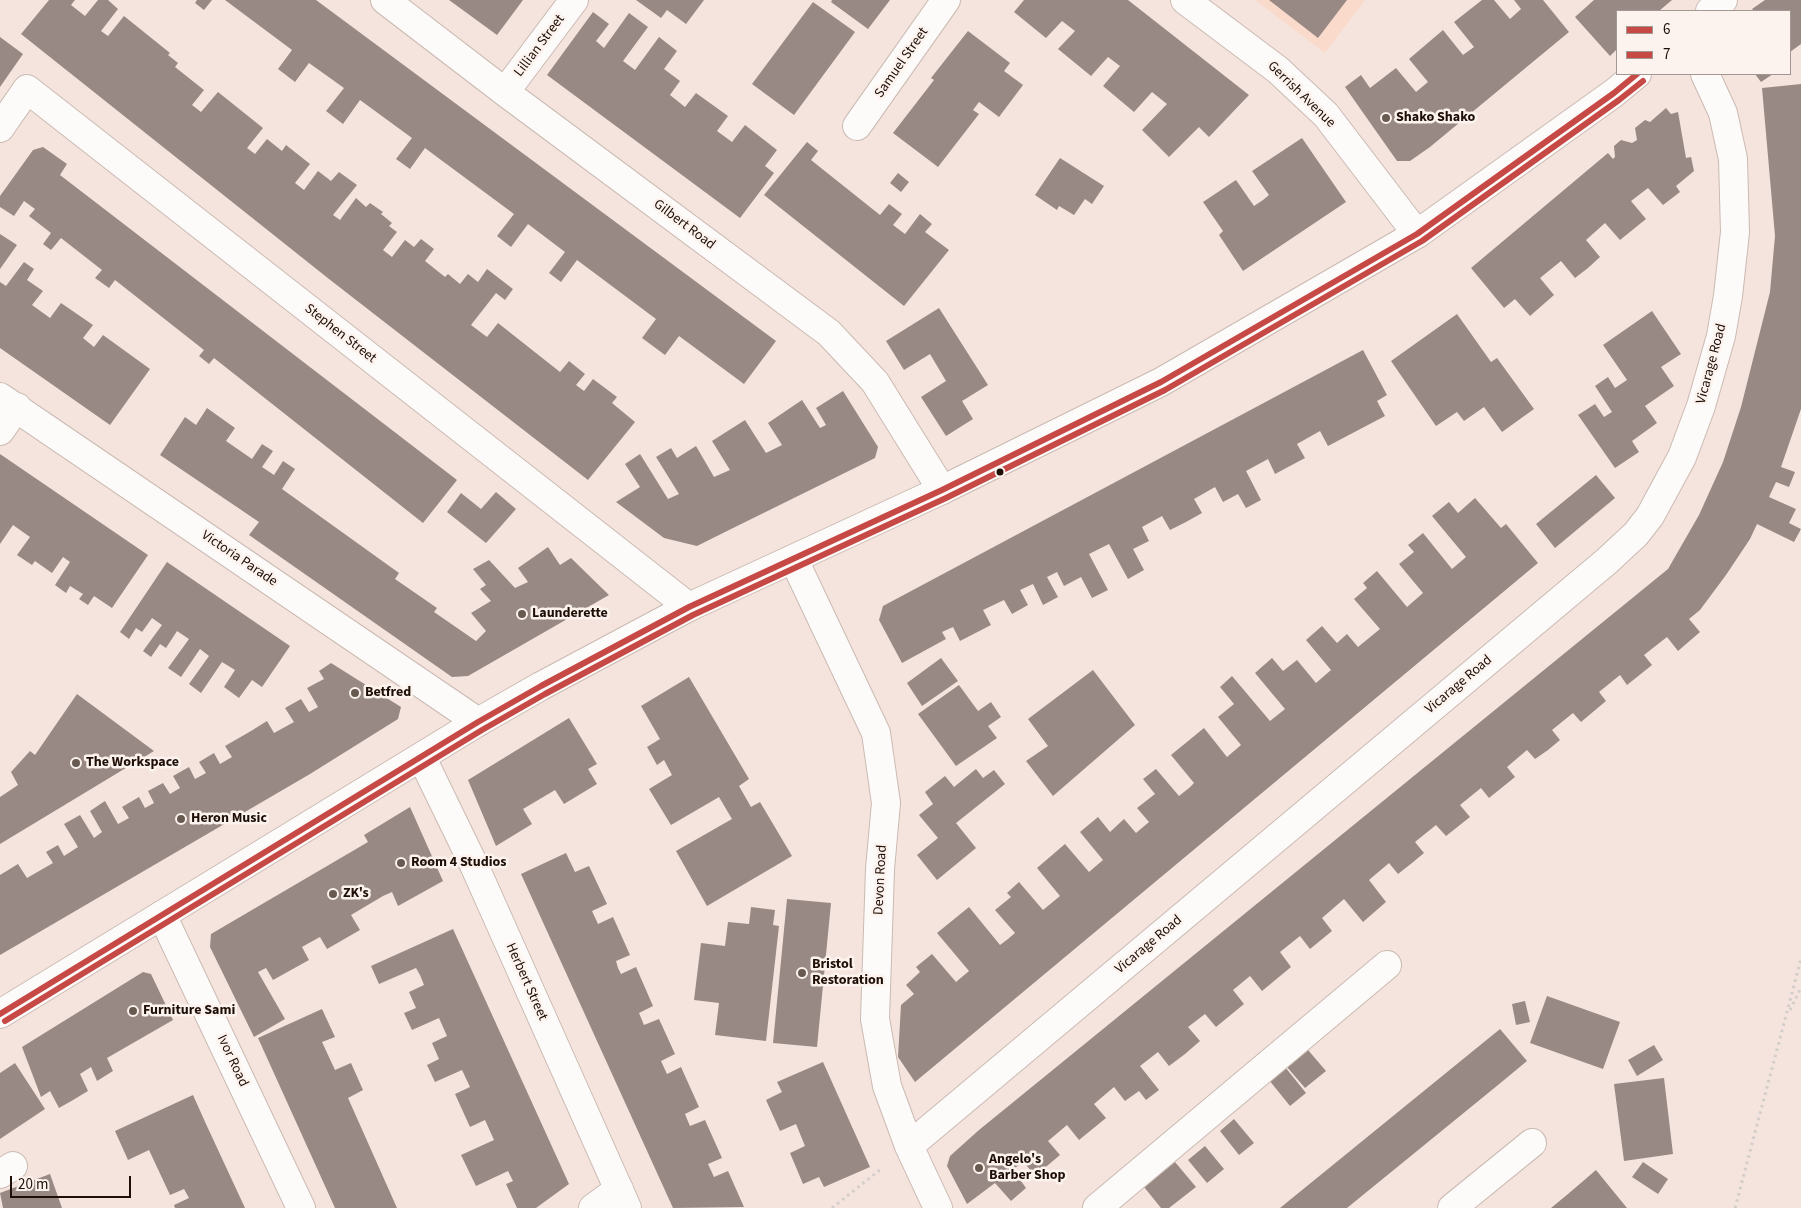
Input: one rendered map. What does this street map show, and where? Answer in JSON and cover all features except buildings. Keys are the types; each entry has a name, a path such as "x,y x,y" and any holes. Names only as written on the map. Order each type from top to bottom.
{"street":[{"name":"Gilbert Road","path":"385,0 505,92 829,333 875,382 942,490"},
{"name":"Lillian Street","path":"505,92 574,0"},
{"name":"Samuel Street","path":"857,126 946,0"},
{"name":"Gerrish Avenue","path":"1185,0 1278,70 1326,115 1417,234"},
{"path":"1711,10 1723,0"},
{"path":"0,1014 422,758 478,722 690,607 942,490 1161,382 1417,234 1637,75"},
{"name":"Vicarage Road","path":"909,1146 1607,561 1636,534 1650,516 1682,457 1701,406 1721,336 1730,287 1735,232 1733,159 1723,113 1705,75"},
{"name":"Stephen Street","path":"0,128 27,89 690,607"},
{"path":"0,431 8,402"},
{"name":"Victoria Parade","path":"8,402 478,722"},
{"name":"Devon Road","path":"794,560 876,733 886,803 880,870 875,1019 887,1086 909,1146 935,1207"},
{"name":"Herbert Street","path":"422,758 474,865 623,1198"},
{"name":"Ivor Road","path":"162,915 301,1208"},
{"path":"1097,1208 1387,965"},
{"path":"1452,1208 1532,1143"},
{"path":"593,1208 623,1198"}],"path":[{"path":"1735,1208 1801,959"},
{"path":"1787,1017 1801,988"},
{"path":"832,1208 909,1146"}],"shaded area":[{"path":"1255,0 1365,0 1325,53"}],"transit line":[{"name":"6","path":"0,1014 478,722 541,686 689,607 942,490 1161,382 1417,234 1614,93 1636,75"},
{"name":"7","path":"5,1021 482,730 545,694 693,615 946,498 1165,390 1422,241 1643,81"}],"place":[{"name":"Shako Shako","path":"1386,118"},
{"name":"Launderette","path":"522,614"},
{"name":"Betfred","path":"355,693"},
{"name":"The Workspace","path":"76,763"},
{"name":"Heron Music","path":"181,819"},
{"name":"Room 4 Studios","path":"401,863"},
{"name":"ZK's","path":"333,894"},
{"name":"Bristol Restoration","path":"802,973"},
{"name":"Furniture Sami","path":"133,1011"},
{"name":"Angelo's Barber Shop","path":"979,1168"}]}
